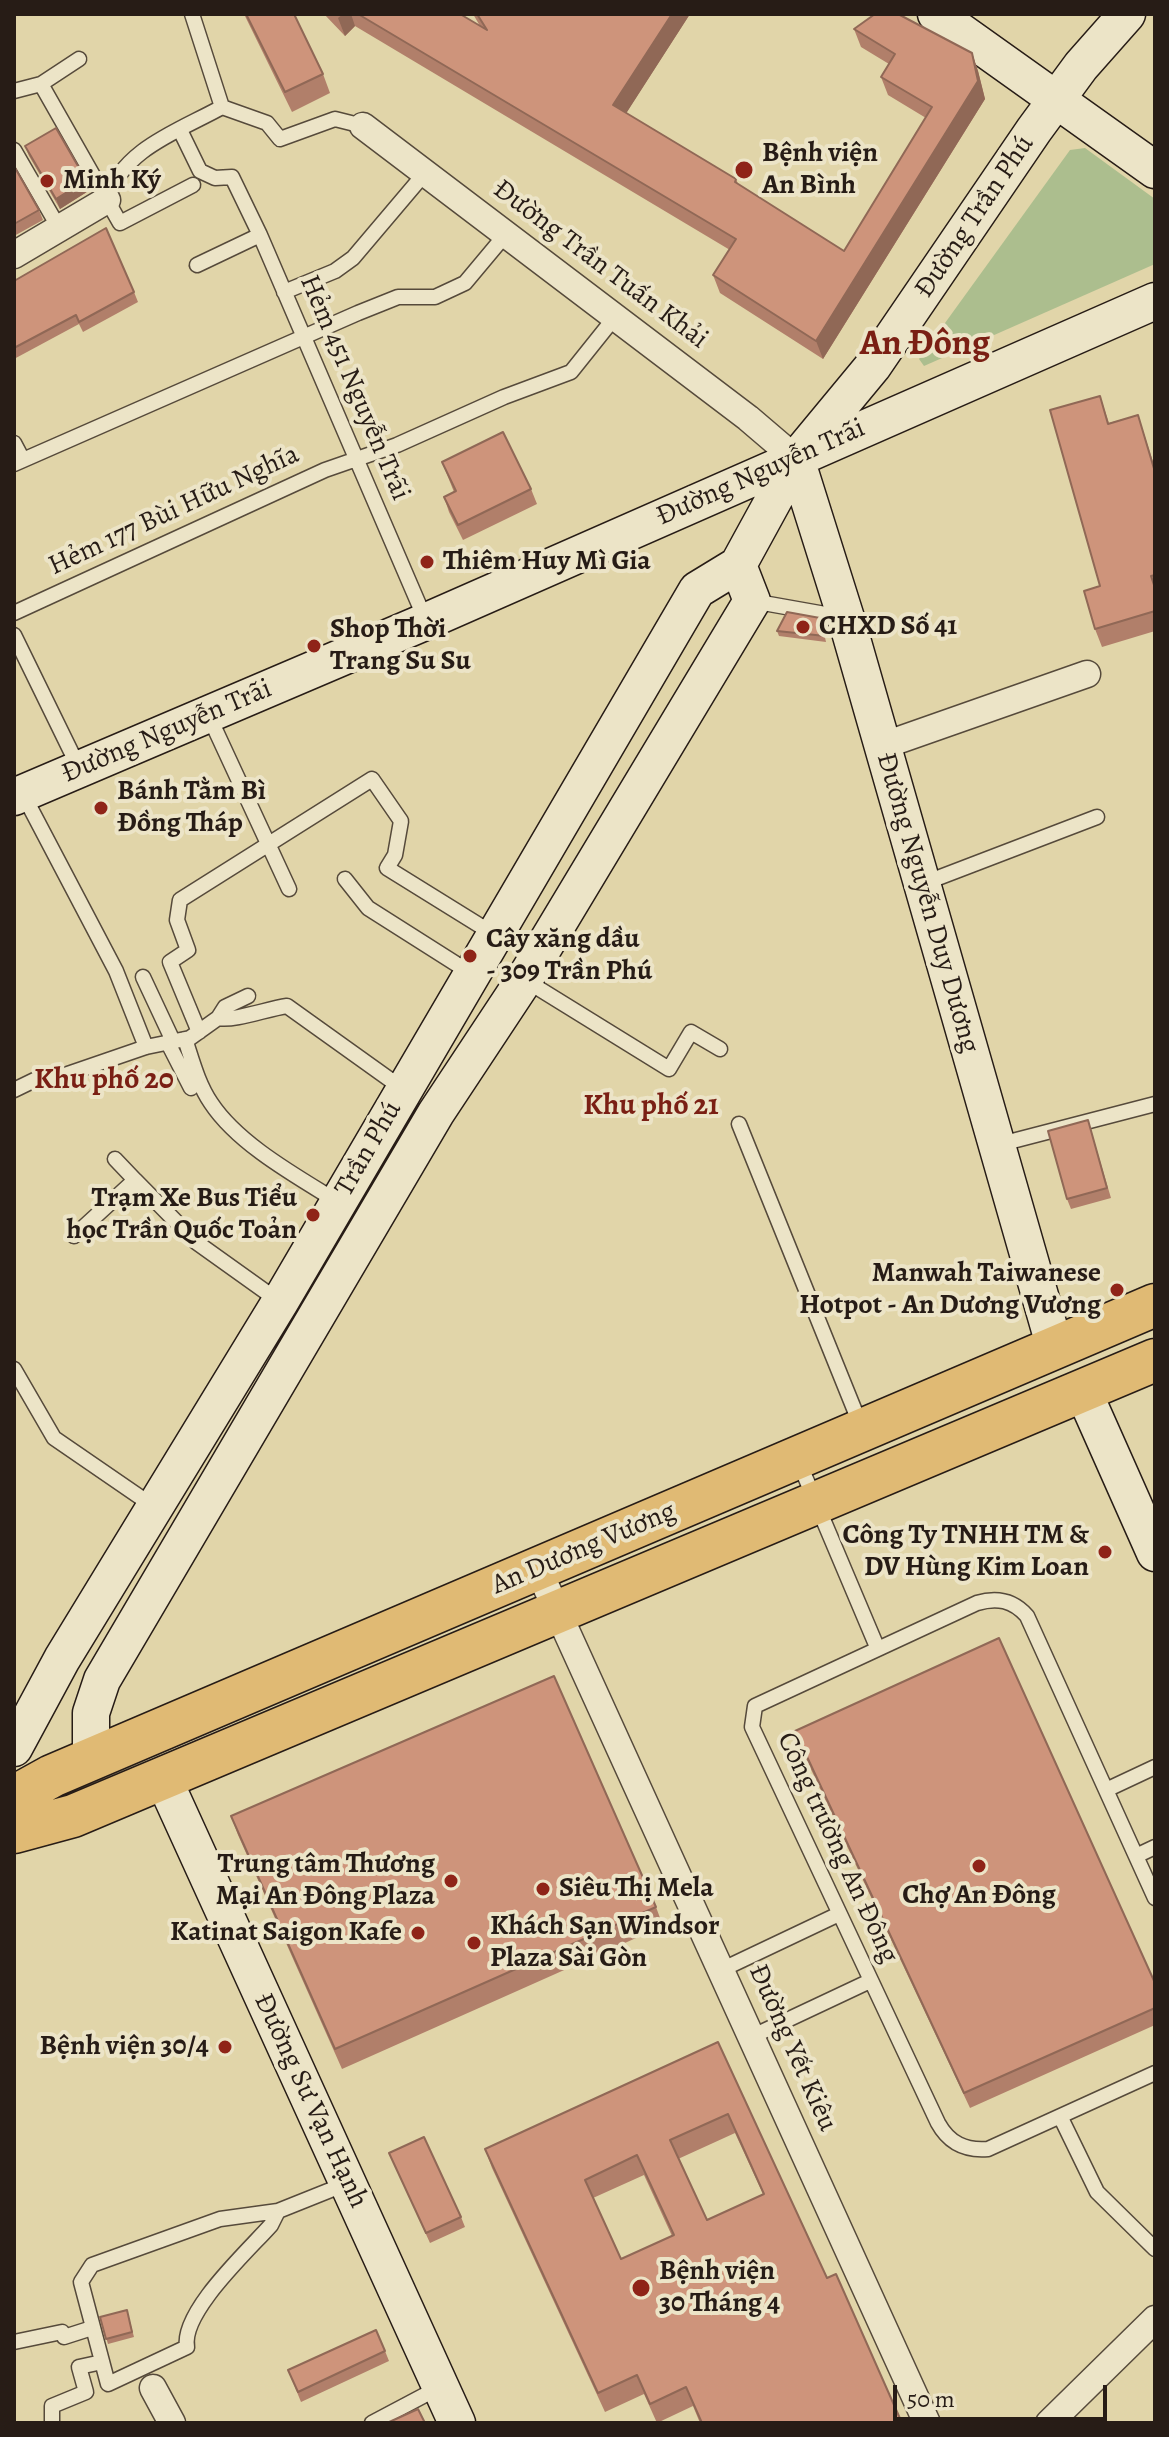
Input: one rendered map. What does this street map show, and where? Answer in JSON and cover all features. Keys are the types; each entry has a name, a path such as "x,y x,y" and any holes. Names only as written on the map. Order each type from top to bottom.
{"main road":[{"path":"936,14 1155,170"},
{"name":"Đường Trần Phú","path":"796,459 873,366 1055,100 1127,14"},
{"name":"Đường Nguyễn Trãi","path":"18,795 427,621 1155,301"},
{"name":"Trần Phú","path":"14,1748 62,1659 280,1302 697,590 738,565 796,459"},
{"name":"Đường Nguyễn Duy Dương","path":"796,459 846,618 1055,1348"},
{"path":"738,565 752,601"},
{"name":"Trần Phú","path":"91,1759 91,1713 102,1680 436,1113 524,980 752,601"},
{"path":"338,1202 374,1221"},
{"name":"An Dương Vương","path":"14,1797 91,1759 1155,1305"},
{"path":"1055,1348 1083,1391 1155,1553"},
{"name":"An Dương Vương","path":"14,1832 51,1823 106,1802 1155,1360"},
{"path":"354,1648 372,1690"},
{"path":"144,1737 163,1778"},
{"path":"91,1759 106,1802"},
{"name":"Đường Sư Vạn Hạnh","path":"163,1778 457,2423"}],"street":[{"name":"Đường Trần Tuấn Khải","path":"363,126 796,459"},
{"path":"14,255 107,200"},
{"path":"882,746 1087,674"},
{"name":"Đường Yết Kiêu","path":"538,1569 927,2423"},
{"path":"1049,2423 1155,2319"},
{"path":"153,2388 172,2423"}],"lane":[{"path":"192,14 222,107"},
{"path":"14,91 41,84 79,59"},
{"path":"41,84 120,223 193,185"},
{"path":"107,200 113,180 138,153 222,107 267,123 280,139 335,119 363,126"},
{"name":"Hẻm 451 Nguyễn Trãi","path":"180,130 200,171 215,178 232,177 427,621"},
{"path":"14,150 59,228"},
{"path":"284,292 335,271 353,258 425,173"},
{"path":"14,443 18,462 398,297 435,297 465,283 506,234"},
{"path":"197,265 260,235"},
{"name":"Hẻm 177 Bùi Hữu Nghĩa","path":"14,613 325,470 357,460 571,372 615,317"},
{"path":"752,601 846,618"},
{"path":"14,635 79,769"},
{"path":"208,714 289,889"},
{"path":"191,1088 170,962 188,950 177,920 180,900 372,779 401,821 397,846 387,868 496,935"},
{"path":"18,795 116,971 146,1047"},
{"path":"922,884 1097,817"},
{"path":"345,879 368,908 473,974"},
{"path":"143,977 181,1039 210,1102 277,1165 338,1202"},
{"path":"524,980 669,1069 691,1032 720,1049"},
{"path":"15,1087 47,1074 50,1080 146,1047 181,1039 218,1018 225,1007 248,996"},
{"path":"218,1018 231,1020 246,1013 287,1006 404,1090"},
{"path":"996,1145 1155,1104"},
{"path":"739,1124 862,1430"},
{"path":"115,1159 196,1242 280,1302"},
{"path":"74,1236 135,1180"},
{"path":"14,1369 54,1438 155,1508"},
{"path":"798,1458 877,1647"},
{"name":"Công trường An Đông","path":"1155,1898 1032,1626 1019,1608 999,1599 987,1600 877,1647 755,1706 752,1727 938,2123 953,2142 976,2150 988,2149 1155,2073"},
{"path":"1106,1790 1155,1767"},
{"path":"1136,1856 1155,1847"},
{"path":"721,1970 839,1914"},
{"path":"751,2037 870,1981"},
{"path":"1061,2118 1097,2192 1155,2249"},
{"path":"278,2211 271,2225 207,2297 185,2339 187,2347 108,2384 81,2282 92,2265 220,2219 278,2211 348,2183"},
{"path":"14,2342 62,2332 64,2337 92,2328"},
{"path":"52,2423 52,2406 86,2392 79,2367 102,2362"},
{"path":"372,2423 441,2387"}],"green space":[{"path":"1085,148 1155,199 1155,264 924,366 919,359 1070,150"}],"building":[{"path":"246,14 294,14 323,74 285,92"},
{"path":"358,14 460,14 487,30 477,14 672,14 613,105 736,179 735,182 844,251 932,107 881,77 895,54 854,29 875,14 898,14 972,53 978,81 816,341 713,275 736,239"},
{"path":"56,128 86,180 56,199 25,146"},
{"path":"14,166 39,210 14,224"},
{"path":"106,228 134,292 79,322 76,315 14,348 14,281"},
{"path":"1100,396 1108,424 1138,415 1155,472 1155,575 1151,576 1155,588 1155,611 1095,629 1084,591 1100,586 1050,410"},
{"path":"503,432 531,489 458,525 444,497 456,491 442,462"},
{"name":"CHXD Số 41","path":"787,612 820,618 825,636 777,631"},
{"path":"1088,1120 1107,1188 1067,1199 1048,1131"},
{"name":"Chợ An Đông","path":"999,1638 1155,1983 1155,2008 964,2093 795,1731"},
{"name":"Trung tâm Thương Mại An Đông Plaza","path":"554,1676 656,1907 335,2049 231,1816"},
{"path":"718,2042 827,2278 836,2274 902,2423 702,2423 686,2387 650,2404 637,2375 598,2393 485,2149","holes":["728,2114 764,2194 707,2220 670,2140","637,2155 674,2235 621,2259 585,2180"]},
{"path":"424,2137 461,2217 426,2233 389,2153"},
{"path":"127,2310 132,2332 106,2339 100,2317"},
{"path":"376,2330 385,2351 298,2392 288,2370"},
{"path":"418,2409 425,2423 387,2423"}],"place":[{"name":"Bệnh viện An Bình","path":"744,170"},
{"name":"Minh Ký","path":"47,181"},
{"name":"Thiêm Huy Mì Gia","path":"427,562"},
{"name":"CHXD Số 41","path":"803,627"},
{"name":"Shop Thời Trang Su Su","path":"314,646"},
{"name":"Bánh Tằm Bì Đồng Tháp","path":"101,808"},
{"name":"Cây xăng dầu - 309 Trần Phú","path":"470,956"},
{"name":"Trạm Xe Bus Tiểu học Trần Quốc Toản","path":"313,1215"},
{"name":"Manwah Taiwanese Hotpot - An Dương Vương","path":"1117,1290"},
{"name":"Công Ty TNHH TM & DV Hùng Kim Loan","path":"1105,1552"},
{"name":"Chợ An Đông","path":"979,1866"},
{"name":"Trung tâm Thương Mại An Đông Plaza","path":"451,1881"},
{"name":"Siêu Thị Mela","path":"543,1889"},
{"name":"Katinat Saigon Kafe","path":"418,1933"},
{"name":"Khách Sạn Windsor Plaza Sài Gòn","path":"474,1943"},
{"name":"Bệnh viện 30/4","path":"225,2047"},
{"name":"Bệnh viện 30 Tháng 4","path":"641,2288"}],"district":[{"name":"An Đông","path":"925,345"},
{"name":"Khu phố 20","path":"104,1081"},
{"name":"Khu phố 21","path":"651,1107"}]}
